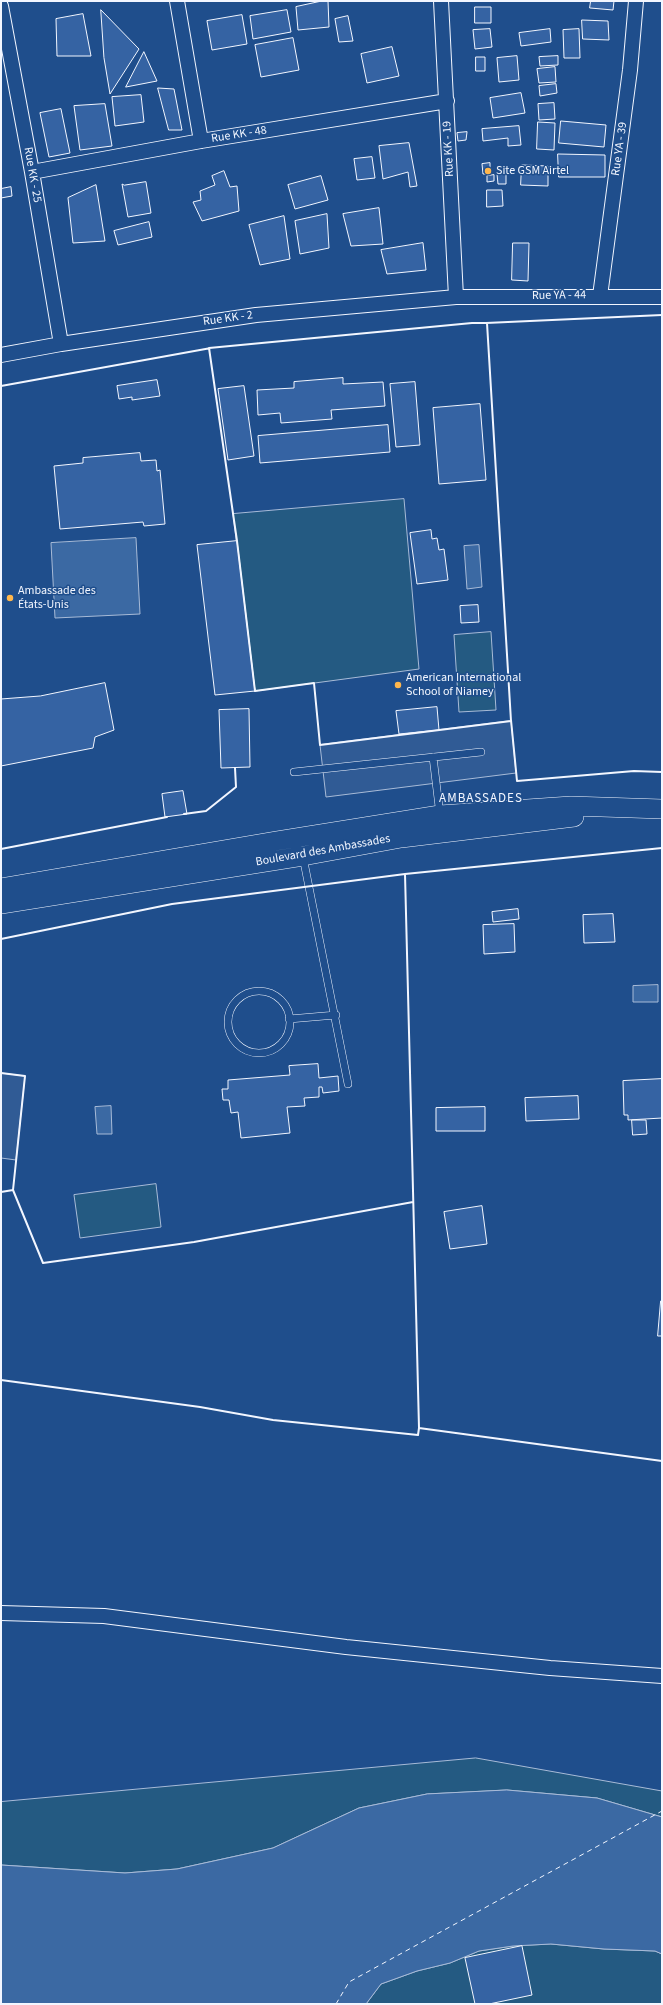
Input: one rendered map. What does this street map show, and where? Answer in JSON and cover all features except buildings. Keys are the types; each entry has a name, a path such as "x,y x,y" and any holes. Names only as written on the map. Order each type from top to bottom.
{"main road":[{"name":"Boulevard des Ambassades","path":"1,904 301,847 440,815 571,806 654,808"},
{"name":"Boulevard des Ambassades","path":"1,888 301,847 401,838 654,808"}],"street":[{"path":"177,1 201,141"},
{"name":"Rue KK - 19","path":"441,1 456,297"},
{"name":"Rue YA - 39","path":"600,296 630,70 636,1"},
{"name":"Rue KK - 25","path":"1,6 32,172 61,344"},
{"name":"Rue KK - 48","path":"32,172 201,141 447,101"},
{"name":"Rue YA - 44","path":"456,297 662,297"},
{"name":"Rue KK - 2","path":"1,355 61,344 256,315 456,297"},
{"path":"1,1613 104,1616 346,1647 557,1669 662,1676"}],"lane":[{"path":"294,772 481,752"},
{"path":"433,757 440,815"},
{"path":"301,847 336,1015 348,1084"},
{"path":"260,991 274,995 283,1003 290,1019 288,1030 283,1041 275,1048 265,1052 256,1053 246,1050 238,1045 229,1032 228,1016 232,1005 239,998 248,993 260,991"},
{"path":"290,1019 336,1015"}],"shaded area":[{"path":"404,499 419,669 255,691 233,514"},
{"path":"136,538 140,614 55,618 51,543"},
{"path":"479,545 482,587 467,589 464,546"},
{"path":"491,632 496,710 459,712 454,635"},
{"path":"511,721 516,773 326,797 320,745"},
{"path":"658,985 658,1002 633,1002 633,986"},
{"path":"1,1073 25,1076 16,1160 1,1158"},
{"path":"111,1106 112,1134 97,1134 95,1107"},
{"path":"156,1184 161,1227 80,1238 74,1195"},
{"path":"476,1758 662,1791 662,1817 597,1798 507,1790 427,1794 359,1808 273,1848 177,1869 125,1873 1,1865 1,1802"},
{"path":"507,1790 597,1798 662,1817 662,1954 655,1951 604,1949 551,1944 513,1946 479,1951 450,1963 417,1971 381,1984 366,2004 1,2004 1,1865 125,1873 177,1869 273,1848 359,1808 427,1794"},
{"path":"551,1944 604,1949 655,1951 662,1954 662,2004 366,2004 381,1984 417,1971 450,1963 479,1951 513,1946"}],"ferry route":[{"path":"336,2004 349,1982 662,1811"}],"wall":[{"path":"486,323 662,315"},
{"path":"472,323 487,323 511,721 320,745 314,683 255,691 237,541 209,348 472,323"},
{"path":"1,386 211,348"},
{"path":"511,720 517,781 634,771 662,772"},
{"path":"184,814 206,811 236,787 235,768"},
{"path":"1,849 167,817"},
{"path":"1,939 172,904 405,874 662,848"},
{"path":"405,874 419,1428 662,1461"},
{"path":"1,1073 25,1076 13,1190 43,1263 194,1242 413,1202"},
{"path":"1,1192 13,1190"},
{"path":"1,1380 200,1407 273,1420 418,1435 419,1428"}],"place":[{"name":"Site GSM Airtel","path":"488,171"},
{"name":"Ambassade des États-Unis","path":"10,598"},
{"name":"American International School of Niamey","path":"398,685"}],"district":[{"name":"AMBASSADES","path":"481,799"}]}
